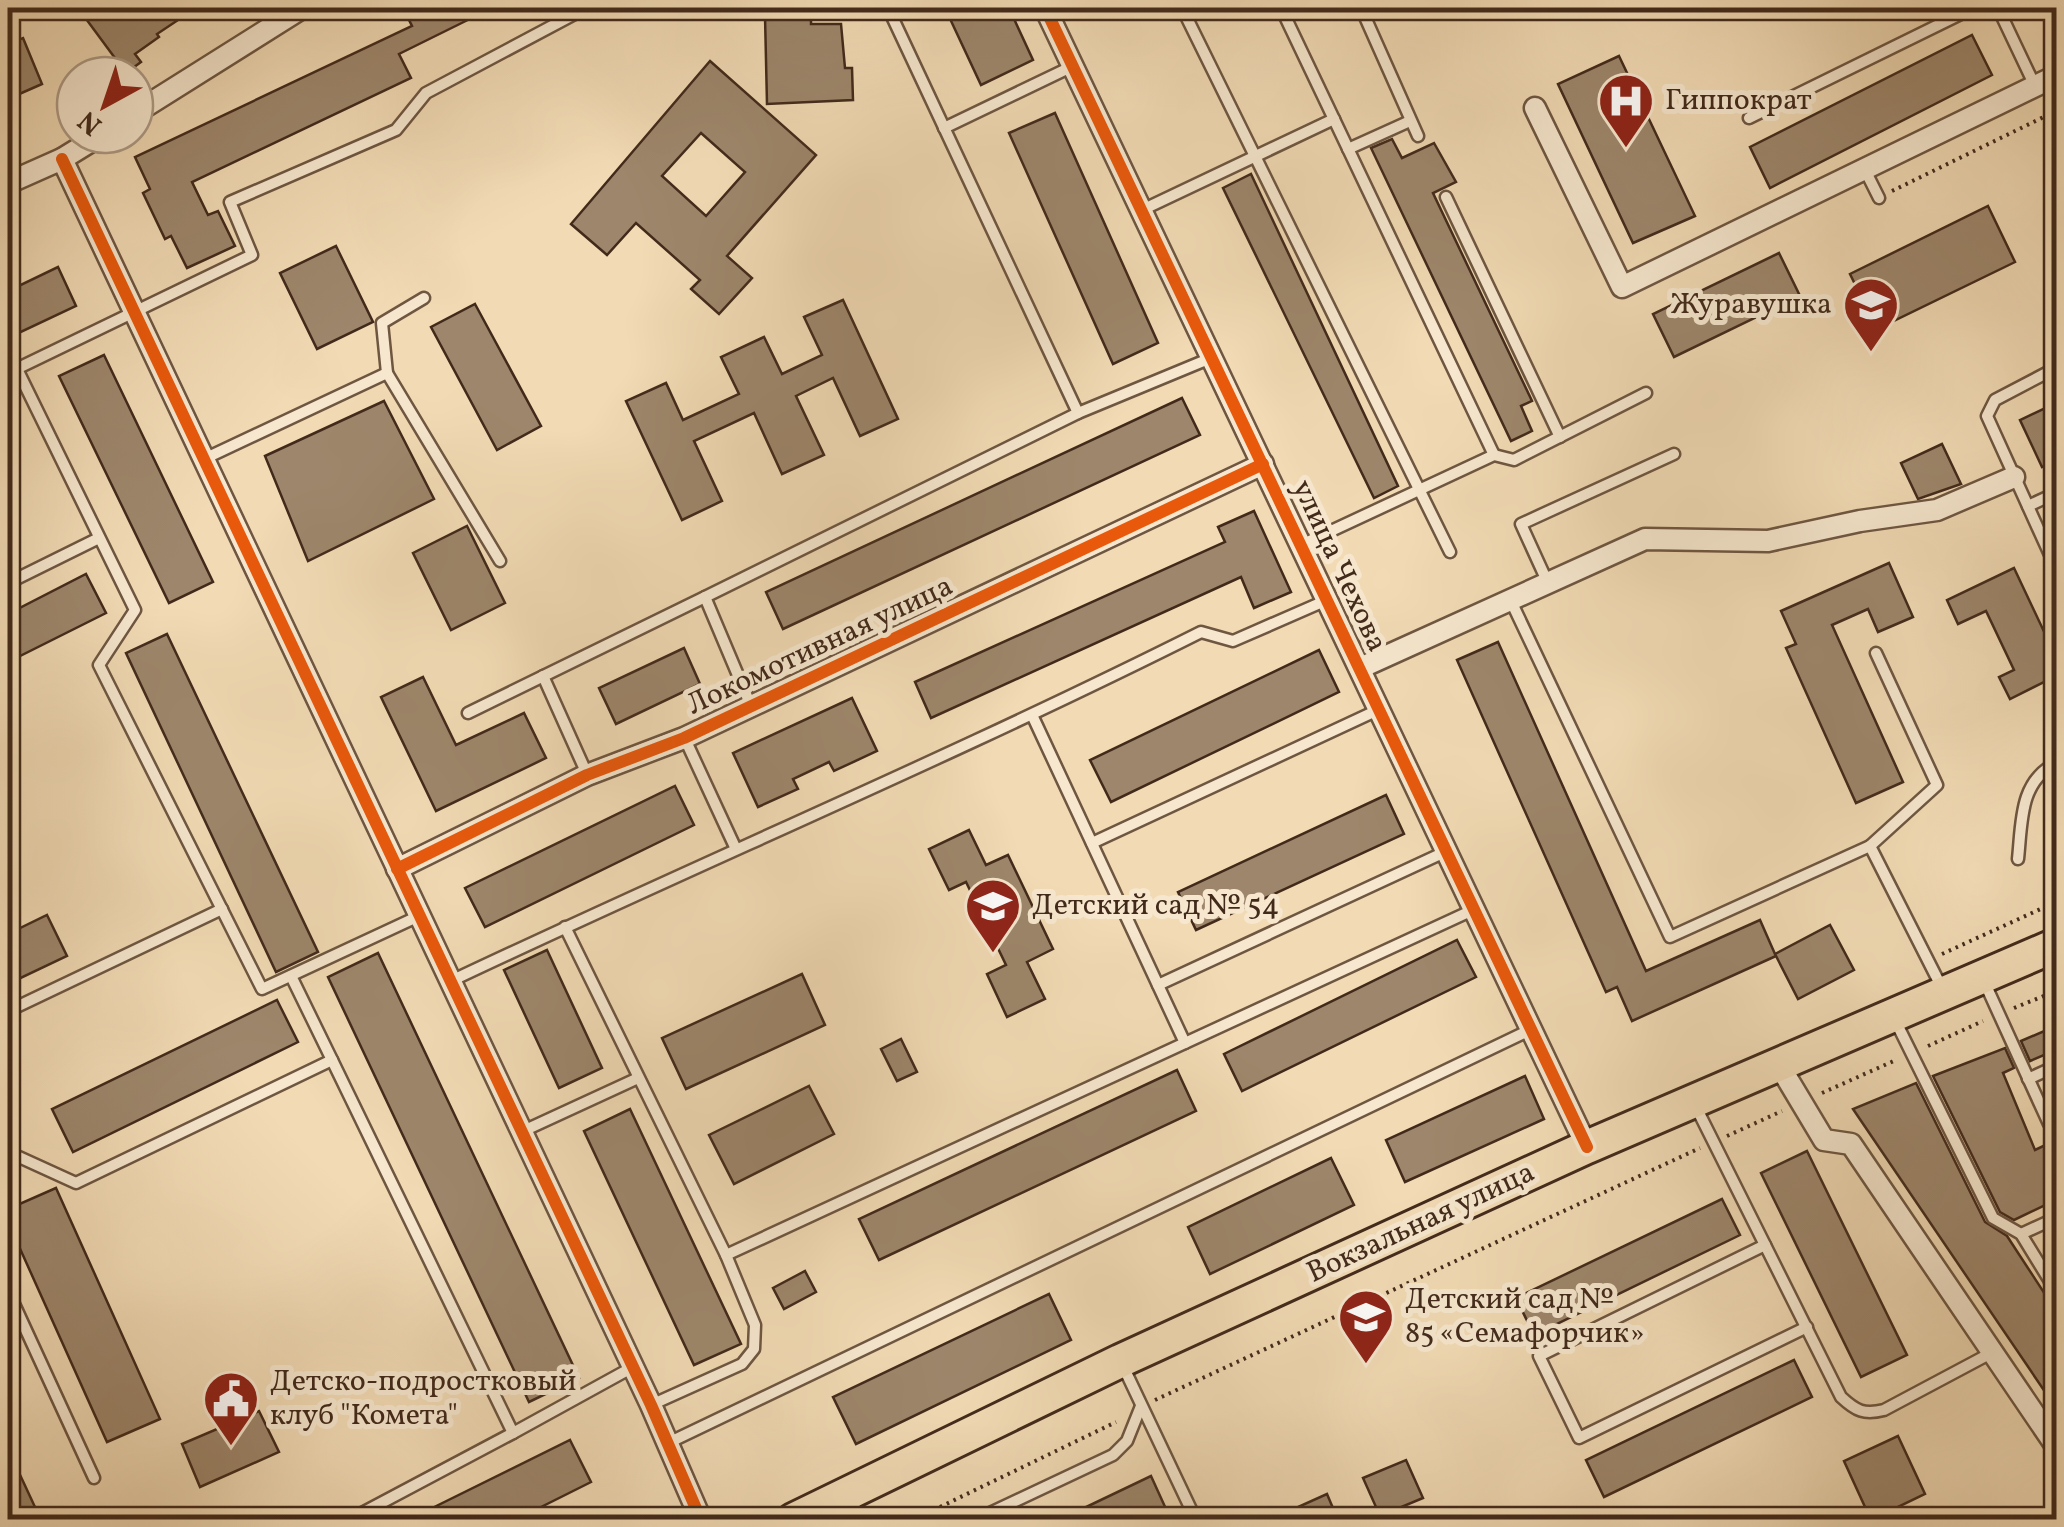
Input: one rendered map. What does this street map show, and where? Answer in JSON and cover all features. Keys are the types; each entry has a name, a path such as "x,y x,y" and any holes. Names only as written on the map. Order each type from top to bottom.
{"main road":[{"name":"Вокзальная улица","path":"793,1520 854,1507 1120,1361 1587,1147 2056,946"}],"street":[{"path":"155,101 302,8"},
{"name":"улица Чехова","path":"1045,8 1587,1147"},
{"path":"1535,108 1622,287 2056,76"},
{"path":"8,184 70,155"},
{"path":"62,160 137,311 520,1132 652,1405 701,1520"},
{"name":"Локомотивная улица","path":"398,870 587,775 684,738 1263,464"},
{"path":"1360,668 1644,539 1768,542 1860,521 1936,510 2014,476"},
{"path":"1779,1065 1824,1140 1850,1144 2056,1446"}],"lane":[{"path":"419,916 262,989 99,665 135,610 12,371 252,256 230,202 396,130 426,92 586,8"},
{"path":"888,8 1078,413"},
{"path":"1182,8 1450,552"},
{"path":"1281,8 1494,455"},
{"path":"1361,8 1418,136"},
{"path":"1749,118 1973,8"},
{"path":"1998,8 2035,86"},
{"path":"944,128 1072,66"},
{"path":"1142,210 1334,120"},
{"path":"1348,149 1410,122"},
{"path":"1865,169 1879,198"},
{"path":"1446,198 1560,437"},
{"path":"424,298 382,323 387,373 500,562"},
{"path":"468,713 1078,413 1212,358"},
{"path":"2056,368 1995,400 1988,410 1988,424 2056,566"},
{"path":"204,460 387,373"},
{"path":"1301,545 1494,455 1514,460 1646,393"},
{"path":"1547,581 1521,524 1674,454"},
{"path":"2028,506 2056,493"},
{"path":"8,583 99,538"},
{"path":"704,597 750,706"},
{"path":"1510,598 1670,937 1870,846 1937,785 1876,653"},
{"path":"450,981 735,847 1033,716 1201,632 1233,641 1328,600"},
{"path":"543,676 587,775"},
{"path":"1092,843 1380,710"},
{"path":"1033,716 1185,1043"},
{"path":"684,738 735,847"},
{"path":"2018,859 2029,788 2056,763"},
{"path":"1870,846 1945,994"},
{"path":"1158,985 1448,851"},
{"path":"726,1255 1476,908"},
{"path":"8,1011 222,909"},
{"path":"565,927 726,1255 755,1324 754,1349 742,1364 652,1405"},
{"path":"291,976 513,1433"},
{"path":"1983,978 2049,1124 2056,1120"},
{"path":"1894,1017 1993,1218 2021,1234 2056,1291"},
{"path":"668,1444 1533,1028"},
{"path":"8,1152 76,1183 332,1060"},
{"path":"2028,1079 2056,1066"},
{"path":"520,1132 636,1078"},
{"path":"1694,1102 1842,1397 1868,1414 1993,1352"},
{"path":"2021,1234 2056,1218"},
{"path":"1765,1245 1540,1356 1579,1438 1807,1327"},
{"path":"8,1290 94,1478"},
{"path":"1120,1361 1196,1520"},
{"path":"350,1520 633,1367"},
{"path":"975,1520 1112,1455 1127,1441 1141,1406"}],"path":[{"path":"1879,198 2056,111"},
{"path":"1928,960 2056,902"},
{"path":"913,1520 1141,1406 1714,1142 2056,991"}],"building":[{"path":"78,8 196,8 157,34 159,37 136,55 113,55"},
{"path":"403,8 492,8 399,54 411,78 192,182 208,215 218,211 235,246 187,268 171,236 165,239 143,193 150,189 135,157 155,155 155,148 412,26"},
{"path":"945,8 1009,8 1033,60 981,85"},
{"path":"811,13 811,24 841,24 845,68 852,68 853,100 767,104 765,16"},
{"path":"1972,35 1992,75 1770,188 1750,147"},
{"path":"23,38 42,84 8,99 8,44"},
{"path":"1619,56 1695,216 1633,243 1558,84"},
{"path":"710,61 816,155 727,256 752,278 719,314 691,289 700,280 636,223 607,255 571,224","holes":["701,133 745,172 706,216 662,176"]},
{"path":"1055,113 1158,343 1113,364 1009,133"},
{"path":"1392,139 1402,158 1434,143 1456,182 1433,193 1532,401 1521,406 1532,431 1511,441 1371,148"},
{"path":"1251,174 1398,486 1374,498 1223,188"},
{"path":"1988,206 2015,262 1877,329 1850,274"},
{"path":"336,246 373,322 317,349 280,273"},
{"path":"1779,253 1800,296 1674,357 1653,314"},
{"path":"58,267 76,306 8,338 8,291"},
{"path":"843,300 898,419 860,436 833,378 796,396 824,455 782,474 754,413 694,441 722,501 682,520 626,401 666,383 683,420 739,394 721,357 764,337 782,374 822,355 804,317"},
{"path":"475,304 541,426 497,450 431,327"},
{"path":"104,355 213,582 169,603 59,376"},
{"path":"1182,398 1200,435 783,629 766,592"},
{"path":"384,401 434,499 308,561 265,456"},
{"path":"2056,403 2056,460 2042,467 2020,420"},
{"path":"1942,444 1961,484 1918,499 1901,463"},
{"path":"1254,511 1291,592 1254,608 1241,577 931,718 915,682 1225,542 1218,527"},
{"path":"467,526 505,603 451,630 413,553"},
{"path":"1889,563 1913,617 1878,632 1868,609 1832,625 1903,782 1856,803 1786,648 1796,644 1781,611"},
{"path":"2014,568 2056,657 2056,676 2010,699 1999,677 2014,670 1986,611 1958,624 1947,600"},
{"path":"86,574 106,613 8,662 8,614"},
{"path":"167,634 318,952 276,972 126,653"},
{"path":"1498,642 1646,971 1760,920 1775,954 1830,925 1854,970 1798,999 1776,956 1632,1021 1617,987 1606,992 1457,660"},
{"path":"684,648 700,684 616,724 599,688"},
{"path":"1319,650 1339,692 1111,802 1090,760"},
{"path":"423,677 456,745 524,713 546,758 436,811 381,697"},
{"path":"852,698 877,751 834,771 829,762 793,779 798,789 758,807 733,753"},
{"path":"675,786 694,825 485,927 465,888"},
{"path":"1386,795 1404,834 1196,930 1178,892"},
{"path":"969,830 986,865 1008,855 1053,949 1027,962 1045,999 1007,1017 987,974 1006,965 966,882 949,890 929,849"},
{"path":"47,915 67,956 8,984 8,934"},
{"path":"1457,940 1476,977 1242,1091 1224,1054"},
{"path":"547,950 602,1068 559,1088 504,970"},
{"path":"378,953 579,1378 529,1402 328,977"},
{"path":"802,974 825,1025 686,1089 662,1038"},
{"path":"277,1000 298,1042 73,1152 52,1109"},
{"path":"2056,1026 2056,1050 2030,1061 2021,1041"},
{"path":"901,1039 917,1072 897,1081 881,1049"},
{"path":"2005,1048 2014,1068 2003,1073 2035,1150 2056,1140 2056,1200 2014,1220 2000,1212 1933,1076"},
{"path":"1177,1070 1196,1111 879,1260 859,1219"},
{"path":"1525,1076 1544,1119 1405,1182 1386,1140"},
{"path":"1916,1083 1985,1222 2007,1236 2056,1311 2056,1408 1853,1109"},
{"path":"809,1086 834,1134 734,1184 709,1135"},
{"path":"630,1109 741,1344 694,1365 584,1131"},
{"path":"1807,1151 1907,1355 1861,1377 1761,1173"},
{"path":"1331,1158 1354,1205 1210,1274 1188,1227"},
{"path":"56,1188 160,1419 107,1442 8,1222 8,1209"},
{"path":"1722,1199 1740,1235 1534,1335 1516,1298"},
{"path":"805,1271 816,1292 784,1309 773,1288"},
{"path":"1049,1294 1071,1340 856,1444 833,1397"},
{"path":"1794,1360 1812,1397 1604,1497 1586,1460"},
{"name":"Детско-подростковый клуб \"Комета\"","path":"259,1411 279,1452 200,1487 182,1444"},
{"path":"1898,1436 1925,1494 1871,1520 1844,1461"},
{"path":"570,1440 591,1482 515,1520 408,1520"},
{"path":"8,1449 41,1520 8,1520"},
{"path":"1406,1460 1423,1498 1380,1516 1363,1478"},
{"path":"1151,1476 1171,1520 1059,1520"},
{"path":"1327,1494 1338,1520 1269,1520"}],"cycle path":[{"path":"1045,8 1587,1147"},
{"path":"62,159 651,1405 701,1520"},
{"path":"397,869 587,775 684,738 1263,464"}],"place":[{"name":"Гиппократ","path":"1626,150"},
{"name":"Журавушка","path":"1871,354"},
{"name":"Детский сад № 54","path":"993,955"},
{"name":"Детский сад № 85 «Семафорчик»","path":"1366,1366"},
{"name":"Детско-подростковый клуб \"Комета\"","path":"231,1448"}]}
